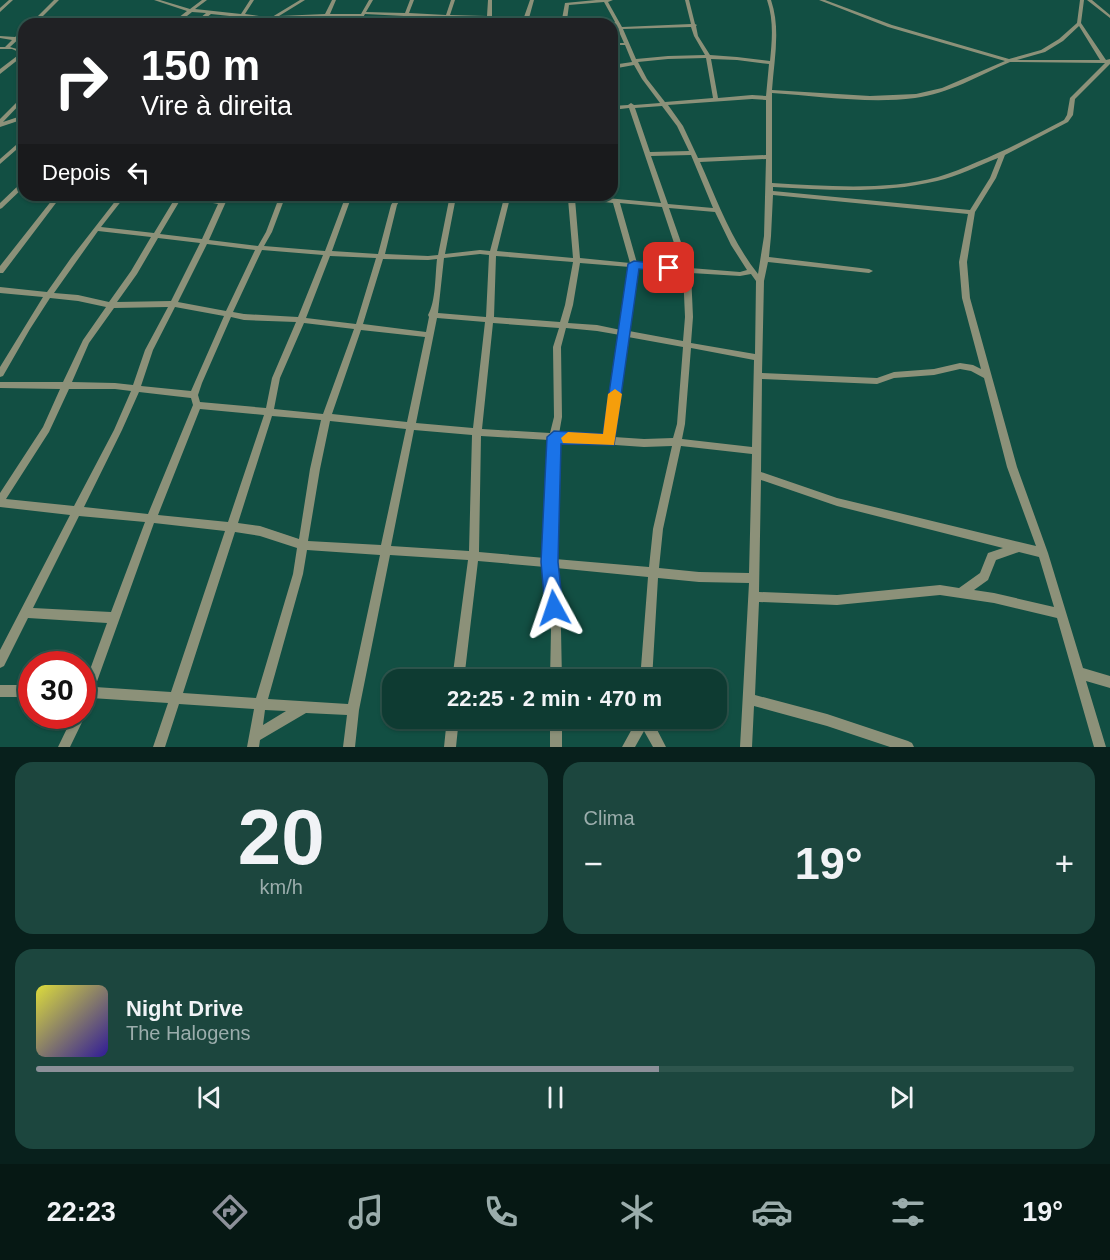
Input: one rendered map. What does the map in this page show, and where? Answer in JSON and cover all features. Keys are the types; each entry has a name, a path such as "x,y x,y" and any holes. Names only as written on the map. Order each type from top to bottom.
{"street":[{"path":"0,11 11,0"},
{"path":"38,18 57,0"},
{"path":"156,0 192,11 259,18"},
{"path":"182,18 205,0"},
{"path":"242,17 252,0"},
{"path":"271,18 303,0"},
{"path":"326,18 334,0"},
{"path":"361,18 371,0"},
{"path":"405,18 412,0"},
{"path":"448,16 453,0"},
{"path":"490,0 490,18"},
{"path":"527,18 532,0"},
{"path":"605,0 615,18"},
{"path":"565,18 567,4 611,0"},
{"path":"687,0 696,36 708,57 716,100"},
{"path":"746,747 754,597 760,281 766,259 769,189 767,157 774,13 769,0"},
{"path":"821,0 890,26 1011,61 1108,62"},
{"path":"618,107 769,94 916,96 944,89 1011,61 1043,51 1062,39 1079,23 1082,0"},
{"path":"1089,0 1110,17"},
{"path":"203,18 209,13"},
{"path":"276,15 407,14 465,18"},
{"path":"1079,23 1108,62"},
{"path":"695,25 619,26 634,62 679,124 716,210 751,272 760,281"},
{"path":"0,37 16,39"},
{"path":"7,47 16,39"},
{"path":"618,44 626,44"},
{"path":"0,48 7,47 18,51"},
{"path":"618,66 634,62 734,56 771,63"},
{"path":"0,72 18,58"},
{"path":"769,189 899,185 944,177 1002,154 1066,121 1070,115 1072,99 1108,62"},
{"path":"1,123 18,104"},
{"path":"631,105 687,270 687,343 681,424 658,529 647,669"},
{"path":"1,123 18,119"},
{"path":"1,123 18,124"},
{"path":"0,162 18,146"},
{"path":"649,154 695,157 767,157"},
{"path":"1002,154 993,178 972,212 963,262 966,298 1012,467 1043,554 1100,747"},
{"path":"0,207 18,189"},
{"path":"769,189 972,212"},
{"path":"0,271 54,201"},
{"path":"0,374 25,327 118,201"},
{"path":"177,201 134,272 86,342 46,429 0,502 233,527 260,531 303,545 550,562 653,573 753,578"},
{"path":"0,662 136,389 149,350 206,241 221,203 211,201"},
{"path":"96,666 197,405 194,394 281,201"},
{"path":"159,747 233,527 269,413 276,378 302,320 347,201"},
{"path":"254,742 261,702 298,573 326,418 358,328 396,201"},
{"path":"349,747 353,710 388,550 410,424 436,302 441,257 452,201"},
{"path":"459,669 474,556 477,432 493,254 507,201"},
{"path":"556,669 556,630 550,562 554,437 558,417 558,347 578,259 572,201"},
{"path":"609,441 622,333 634,264 616,201 716,210"},
{"path":"97,229 156,234 260,248 327,253 441,257 460,253 493,254 578,259 740,274 751,272"},
{"path":"766,259 869,271"},
{"path":"0,290 49,294 110,305 172,304 228,315 302,320 428,335"},
{"path":"432,315 562,325 687,343 758,358"},
{"path":"758,376 878,381 894,375 934,372 960,366 973,368 987,376"},
{"path":"0,385 115,386 136,389 149,387 194,394"},
{"path":"197,405 477,432 609,441 676,442 755,451"},
{"path":"756,474 837,502 1043,554"},
{"path":"962,592 984,576 992,556 1016,547"},
{"path":"754,597 837,600 921,590 962,592 1061,614"},
{"path":"25,613 115,618"},
{"path":"1079,673 1110,682"},
{"path":"0,691 18,692"},
{"path":"96,693 353,710"},
{"path":"749,699 827,720 908,747"},
{"path":"254,742 306,706"},
{"path":"64,747 73,729"},
{"path":"450,747 452,729"},
{"path":"556,729 556,747"},
{"path":"628,747 639,729"},
{"path":"650,729 660,747"}],"slow traffic":[{"path":"568,438 609,441 615,394"}],"route":[{"path":"554,608 550,562 554,437 609,441 622,333 634,264 669,268"}]}
